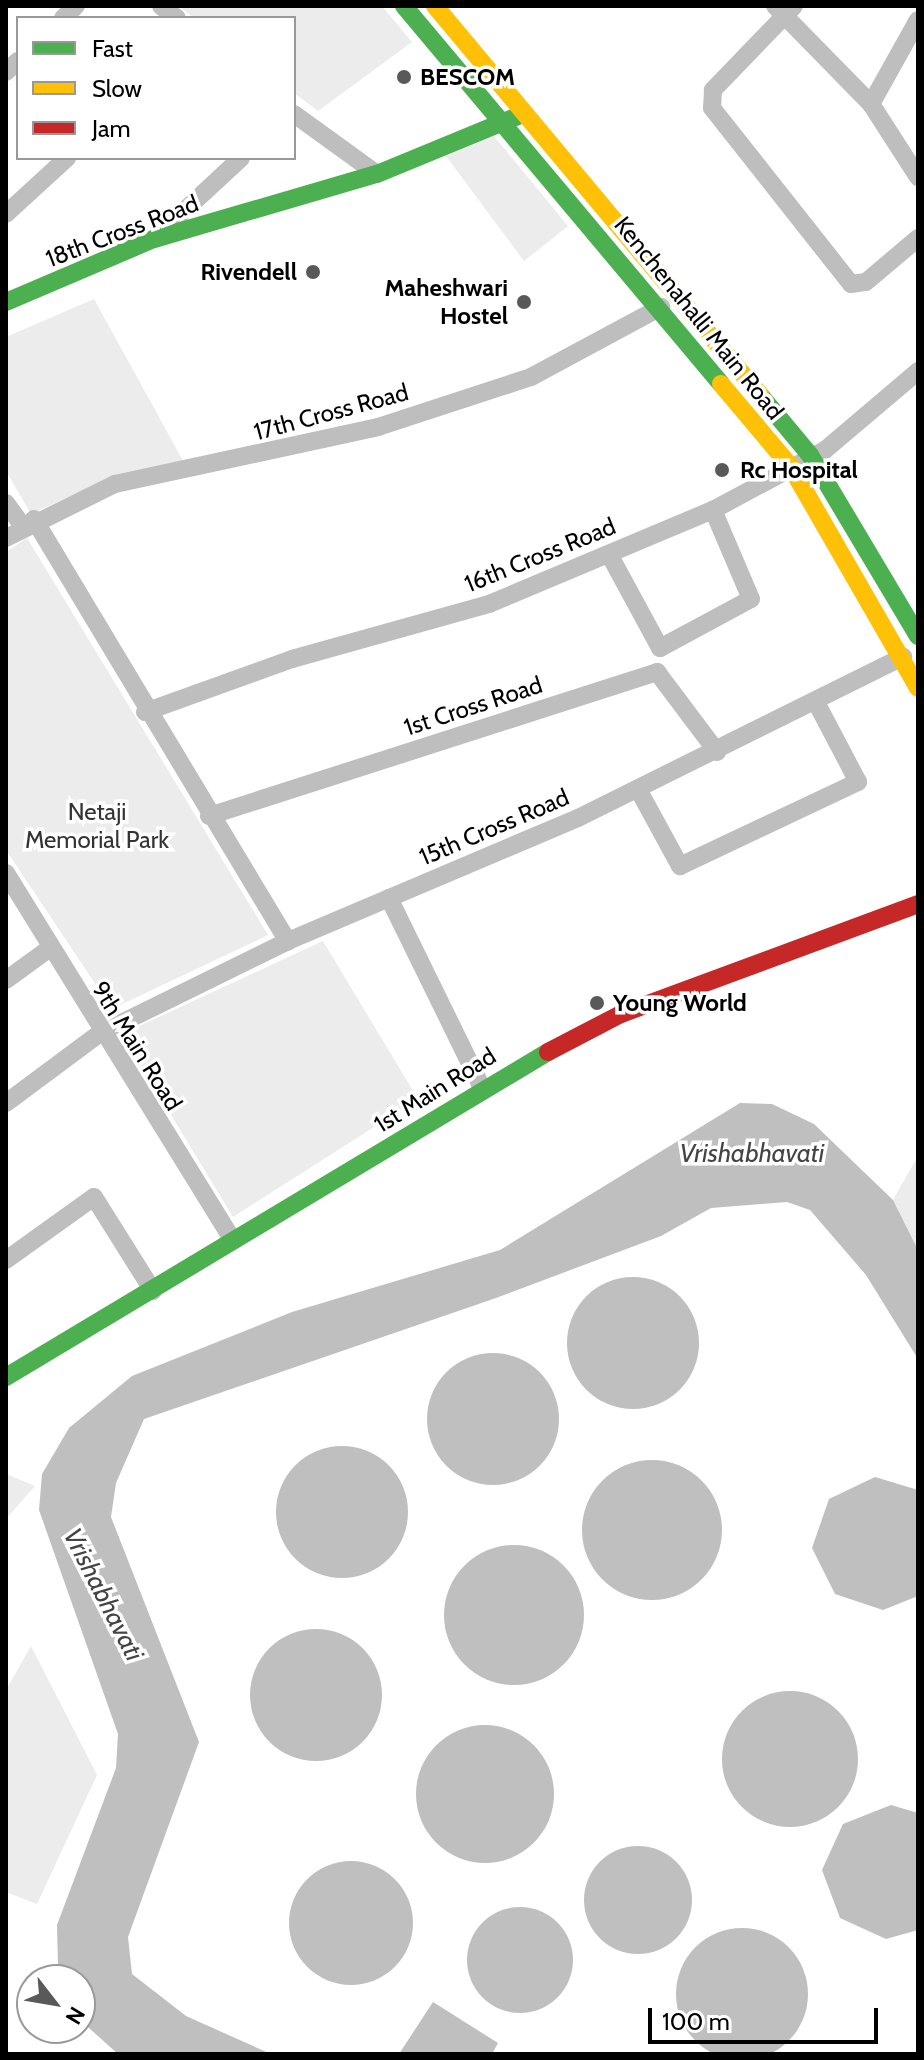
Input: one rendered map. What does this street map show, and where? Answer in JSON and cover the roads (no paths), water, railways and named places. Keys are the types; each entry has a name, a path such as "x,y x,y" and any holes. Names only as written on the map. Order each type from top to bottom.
{"main road":[{"name":"Kenchenahalli Main Road","path":"404,6 661,307 791,467 903,657 918,688"},
{"name":"Kenchenahalli Main Road","path":"435,6 527,112 810,455 918,636"},
{"name":"18th Cross Road","path":"6,302 154,239 377,174 527,112"},
{"name":"1st Main Road","path":"6,1377 153,1291 481,1086 621,1014 918,904"}],"street":[{"path":"918,177 871,104 785,10 713,90 712,108 851,284 866,282 918,238"},
{"path":"871,104 918,20"},
{"path":"296,115 377,174"},
{"path":"6,214 65,160"},
{"path":"154,239 239,160"},
{"name":"17th Cross Road","path":"6,538 29,523 115,484 378,427 531,377 661,307"},
{"name":"16th Cross Road","path":"145,712 292,659 489,604 713,510 810,455 918,371"},
{"path":"6,503 29,523 288,941"},
{"path":"609,554 660,648 751,599 713,510"},
{"name":"15th Cross Road","path":"6,1103 99,1034 288,941 717,752 903,657"},
{"name":"1st Cross Road","path":"209,816 657,672 717,752"},
{"path":"638,789 680,866 858,782 816,702"},
{"name":"9th Main Road","path":"6,873 99,1034 233,1241"},
{"path":"389,898 481,1086"},
{"path":"6,980 50,948"},
{"path":"6,1260 94,1197 153,1291"}],"water":[{"name":"Vrishabhavati","path":"740,1103 772,1104 814,1124 893,1200 918,1250 918,1359 866,1275 810,1210 787,1202 711,1208 661,1236 496,1298 144,1419 116,1483 111,1517 199,1742 128,1937 132,1974 186,2016 271,2054 118,2054 96,2034 96,1964 58,1964 57,1925 116,1768 118,1734 39,1510 42,1474 69,1428 132,1376 292,1312 500,1250"},
{"path":"633,1277 658,1282 680,1296 694,1318 699,1343 694,1368 680,1390 658,1404 633,1409 608,1404 586,1390 572,1368 567,1343 572,1318 586,1296 608,1282"},
{"path":"493,1353 518,1358 540,1372 554,1394 559,1419 554,1444 540,1466 518,1480 493,1485 468,1480 446,1466 432,1444 427,1419 432,1394 446,1372 468,1358"},
{"path":"342,1446 367,1451 389,1465 403,1487 408,1512 403,1537 389,1559 367,1573 342,1578 317,1573 295,1559 281,1537 276,1512 281,1487 295,1465 317,1451"},
{"path":"652,1460 679,1465 702,1480 717,1503 722,1530 717,1557 702,1580 679,1595 652,1600 625,1595 602,1580 587,1557 582,1530 587,1503 602,1480 625,1465"},
{"path":"875,1477 918,1490 918,1596 883,1610 835,1594 812,1548 829,1499"},
{"path":"514,1545 541,1551 563,1566 578,1588 584,1615 578,1642 563,1664 541,1679 514,1685 487,1679 465,1664 450,1642 444,1615 450,1588 465,1566 487,1551"},
{"path":"316,1629 341,1634 363,1648 377,1670 382,1695 377,1720 363,1742 341,1756 316,1761 291,1756 269,1742 255,1720 250,1695 255,1670 269,1648 291,1634"},
{"path":"790,1691 816,1696 838,1711 853,1733 858,1759 853,1785 838,1807 816,1822 790,1827 764,1822 742,1807 727,1785 722,1759 727,1733 742,1711 764,1696"},
{"path":"485,1725 512,1730 534,1745 549,1767 554,1794 549,1821 534,1843 512,1858 485,1863 458,1858 436,1843 421,1821 416,1794 421,1767 436,1745 458,1730"},
{"path":"891,1805 918,1813 918,1930 886,1939 840,1918 822,1870 843,1824"},
{"path":"638,1846 659,1850 676,1862 688,1879 692,1900 688,1921 676,1938 659,1950 638,1954 617,1950 600,1938 588,1921 584,1900 588,1879 600,1862 617,1850"},
{"path":"351,1861 375,1865 395,1879 409,1899 413,1923 409,1947 395,1967 375,1981 351,1985 327,1981 307,1967 293,1947 289,1923 293,1899 307,1879 327,1865"},
{"path":"520,1907 540,1911 558,1922 569,1940 573,1960 569,1980 558,1998 540,2009 520,2013 500,2009 482,1998 471,1980 467,1960 471,1940 482,1922 500,1911"},
{"path":"742,1928 767,1933 789,1947 803,1969 808,1994 803,2019 789,2041 767,2055 742,2060 717,2055 695,2041 681,2019 676,1994 681,1969 695,1947 717,1933"},
{"path":"433,2002 498,2043 492,2054 399,2054"}],"place":[{"name":"BESCOM","path":"404,77"},
{"name":"Rivendell","path":"313,272"},
{"name":"Maheshwari Hostel","path":"524,302"},
{"name":"Rc Hospital","path":"722,470"},
{"name":"Young World","path":"597,1003"}],"park label":[{"name":"Netaji Memorial Park","path":"97,826"}]}
